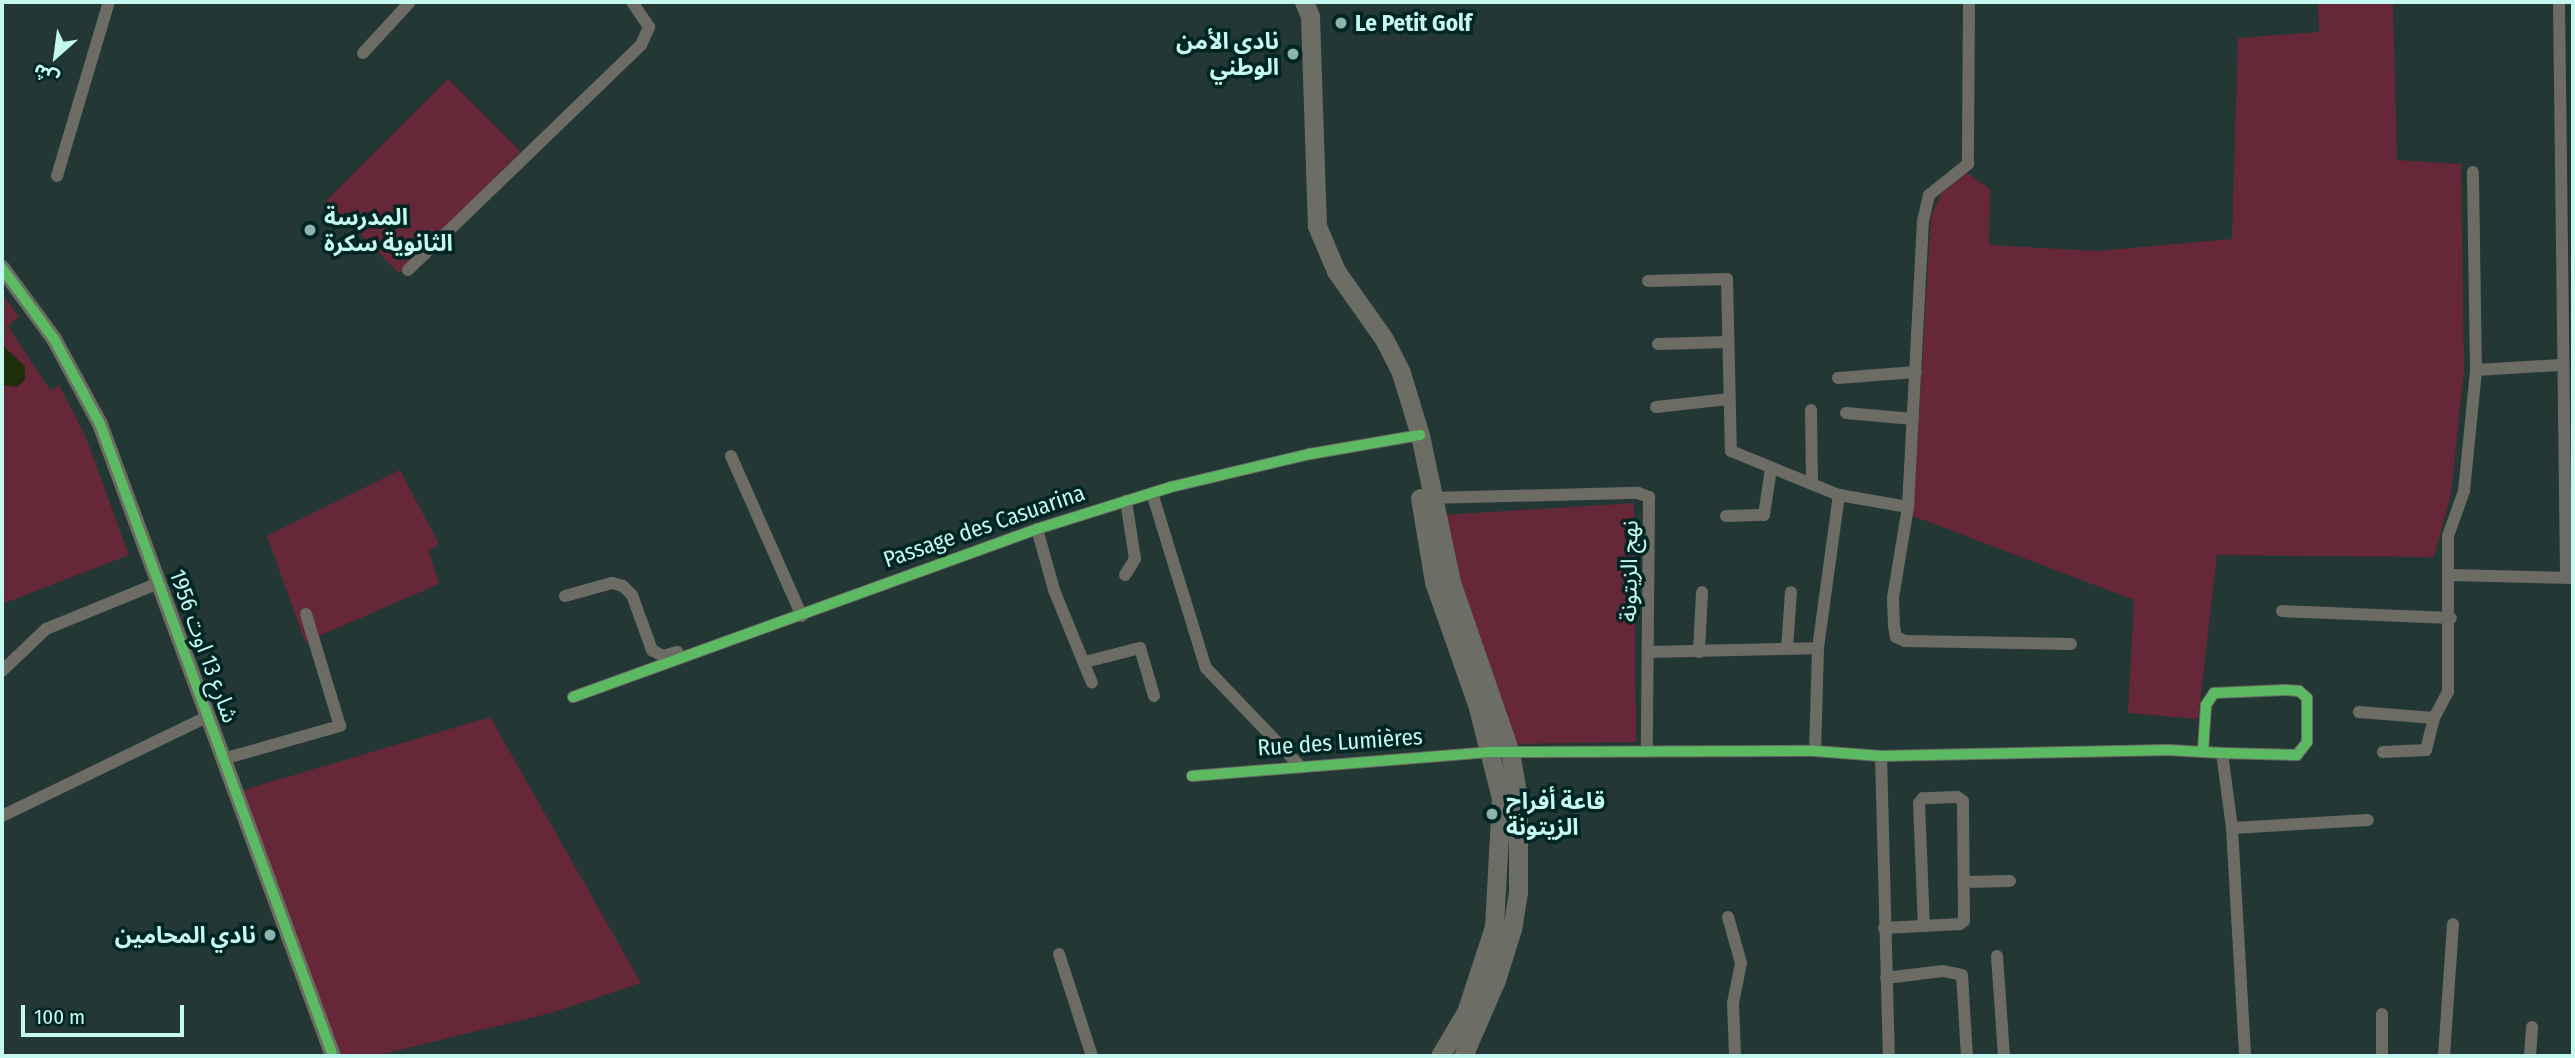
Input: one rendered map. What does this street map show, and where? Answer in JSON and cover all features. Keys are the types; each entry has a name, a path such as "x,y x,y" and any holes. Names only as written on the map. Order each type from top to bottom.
{"main road":[{"path":"1310,7 1317,226 1336,271 1393,354 1416,430 1434,582 1501,752 1521,815 1518,892 1496,980 1463,1056"},
{"path":"1440,1056 1465,1012 1494,927 1501,752"}],"street":[{"path":"57,176 109,2"},
{"path":"363,53 410,2"},
{"path":"408,270 641,45 649,27 632,2"},
{"path":"1969,2 1968,164 1937,185 1924,208 1908,508 1893,598 1899,639 2071,644"},
{"path":"2450,575 2569,578 2565,360 2567,230 2559,2"},
{"path":"2384,752 2424,752 2434,718 2448,692 2451,618 2448,536 2464,491 2476,370 2473,172"},
{"name":"شارع 13 اوت 1956","path":"2,268 54,339 100,424 333,1056"},
{"path":"1648,281 1727,279 1731,451 1839,495 1908,508"},
{"path":"1658,344 1728,342"},
{"path":"2476,370 2565,360"},
{"path":"1838,377 1916,372"},
{"path":"1656,407 1728,399"},
{"path":"1811,410 1812,484"},
{"path":"1846,413 1913,419"},
{"name":"Passage des Casuarina","path":"573,697 1037,529 1152,493 1416,430"},
{"path":"565,596 612,583 624,586 632,595 652,650 663,656 802,613 731,456"},
{"path":"1726,516 1764,514 1770,468"},
{"path":"1152,493 1206,668 1299,765"},
{"name":"نهج الزيتونة","path":"1425,498 1646,494 1651,500 1652,520 1647,750"},
{"path":"1815,751 1818,648 1839,495"},
{"path":"1125,575 1135,559 1126,501"},
{"path":"1037,529 1054,590 1092,683"},
{"path":"2,671 46,629 159,583"},
{"path":"1699,652 1702,592"},
{"path":"1787,649 1791,592"},
{"path":"2282,611 2451,618"},
{"path":"223,759 340,726 306,614"},
{"path":"1085,662 1140,648 1154,696"},
{"path":"1648,652 1818,648"},
{"name":"Rue des Lumières","path":"1192,776 1299,765 1501,752 1647,750 1728,754 1815,751 1881,757 2044,750 2222,753 2302,752 2307,741 2307,698 2299,691 2285,690 2214,693 2206,705 2203,752"},
{"path":"2359,712 2434,718"},
{"path":"2,816 207,717"},
{"path":"2222,753 2232,828 2245,1056"},
{"path":"1881,757 1889,1056"},
{"path":"1884,928 1924,926 1964,921 1963,801 1957,797 1923,798 1919,803 1924,926"},
{"path":"2232,828 2368,820"},
{"path":"1965,882 2010,881"},
{"path":"1728,916 1741,963 1733,1003 1735,1056"},
{"path":"2444,1056 2453,924"},
{"path":"1059,954 1092,1056"},
{"path":"1997,956 2004,1056"},
{"path":"1886,978 1943,971 1962,975 1966,1056"},
{"path":"2382,1014 2382,1056"},
{"path":"2530,1056 2532,1027"}],"shaded area":[{"path":"2309,2 2393,2 2397,160 2461,164 2464,369 2451,494 2434,557 2217,555 2198,719 2128,713 2134,600 1913,516 1931,216 1941,194 1967,173 1990,189 1989,245 2097,251 2232,239 2238,38 2319,32 2318,4"},
{"path":"448,79 521,152 399,273 326,201"},
{"path":"2,294 19,316 8,326 50,390 59,385 85,435 129,555 2,604"},
{"path":"2,345 25,366 25,380 17,387 2,385"},
{"path":"400,470 439,544 429,551 439,584 305,642 267,536"},
{"path":"1634,503 1636,742 1515,744 1462,602 1442,515"},
{"path":"490,717 641,983 551,1013 375,1056 338,1056 240,791"}],"cycle path":[{"path":"2,268 54,339 100,424 333,1056"},
{"path":"573,697 1037,529 1171,487 1310,454 1420,435"},
{"path":"1192,776 1492,752 1815,751 1881,756 2168,750 2222,753 2297,755 2307,742 2307,698 2299,691 2285,690 2214,693 2206,705 2203,752"}],"place":[{"name":"Le Petit Golf","path":"1341,23"},
{"name":"نادي الأمن الوطني","path":"1293,54"},
{"name":"المدرسة الثانوية سكرة","path":"310,230"},
{"name":"قاعة أفراح الزيتونة","path":"1492,814"},
{"name":"نادي المحامين","path":"270,935"}]}
